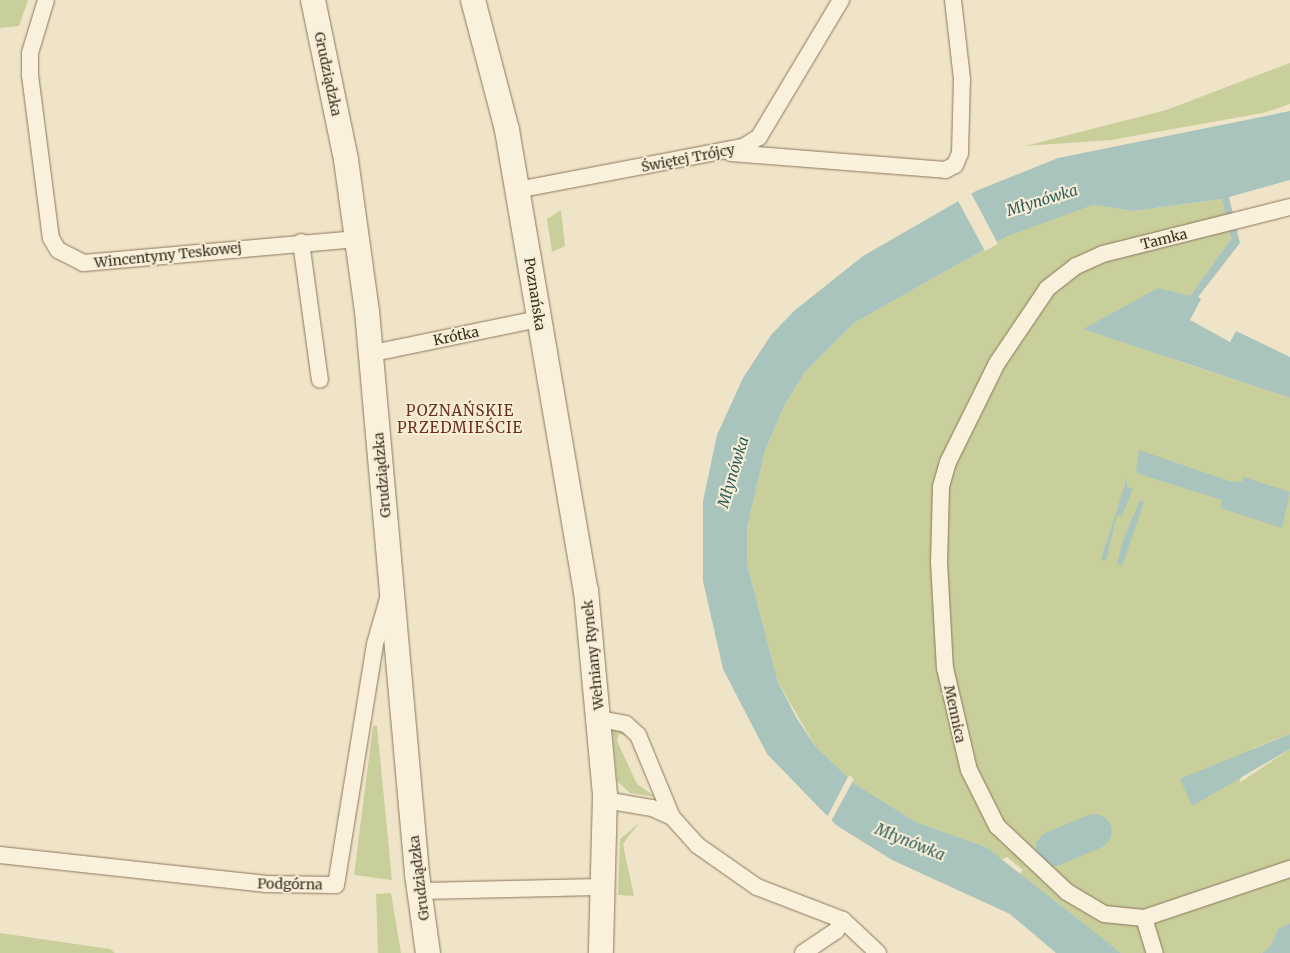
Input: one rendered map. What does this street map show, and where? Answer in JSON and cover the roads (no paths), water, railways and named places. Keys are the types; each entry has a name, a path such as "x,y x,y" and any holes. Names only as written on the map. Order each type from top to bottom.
{"main road":[{"name":"Grudziądzka","path":"313,0 358,239 373,353 419,891 428,953"},
{"name":"Poznańska","path":"473,0 517,190 586,590"},
{"name":"Wełniany Rynek","path":"586,590 600,719 605,800 600,953"}],"street":[{"name":"Wincentyny Teskowej","path":"46,0 30,53 30,75 50,230 58,250 83,263 301,242 358,239"},
{"name":"Świętej Trójcy","path":"517,190 725,152 758,137 841,0"},
{"path":"725,152 946,170 955,165 960,153 962,79 953,0"},
{"name":"Tamka","path":"1047,289 1076,266 1103,254 1290,207"},
{"path":"301,242 320,380"},
{"name":"Mennica","path":"1047,289 997,363 966,422 941,487 938,562 945,668 969,770 997,826 1067,892 1090,907 1121,919 1144,918 1290,869"},
{"name":"Krótka","path":"373,353 539,319"},
{"name":"Podgórna","path":"0,854 266,884 336,885 375,644 392,585"},
{"name":"Wełniany Rynek","path":"600,719 626,724 638,735 672,817 706,853 753,885 843,920"},
{"name":"Wełniany Rynek","path":"605,800 652,808 672,817"},
{"path":"419,891 602,887"},
{"path":"1144,918 1155,953"},
{"path":"803,953 836,931 843,920 878,953"}],"water":[{"name":"Młynówka","path":"1290,111 1290,180 1229,197 1240,243 1198,297 1290,350 1290,398 1083,329 1158,288 1190,296 1231,239 1222,199 1133,211 1093,205 1008,236 854,323 805,372 784,406 765,451 747,528 747,564 778,682 796,717 815,746 855,784 916,822 986,847 1121,953 1056,953 1010,914 892,860 836,825 767,754 723,669 703,581 703,501 717,435 743,378 771,335 794,311 863,256 976,191 1058,158"},
{"path":"1139,450 1229,481 1242,482 1244,477 1290,492 1282,528 1220,508 1222,500 1139,474 1136,472"},
{"path":"1127,478 1127,487 1133,488 1122,516 1117,515 1106,561 1101,559"},
{"path":"1140,500 1144,502 1122,566 1117,564 1123,540"},
{"path":"1290,734 1290,749 1192,806 1180,779"},
{"path":"1063,830 1074,853 1056,861 1035,842"},
{"path":"1290,923 1290,953 1262,953 1270,947 1278,929"}],"waterway":[{"path":"1053,848 1094,831"}],"district":[{"name":"POZNAŃSKIE PRZEDMIEŚCIE","path":"460,418"}]}
